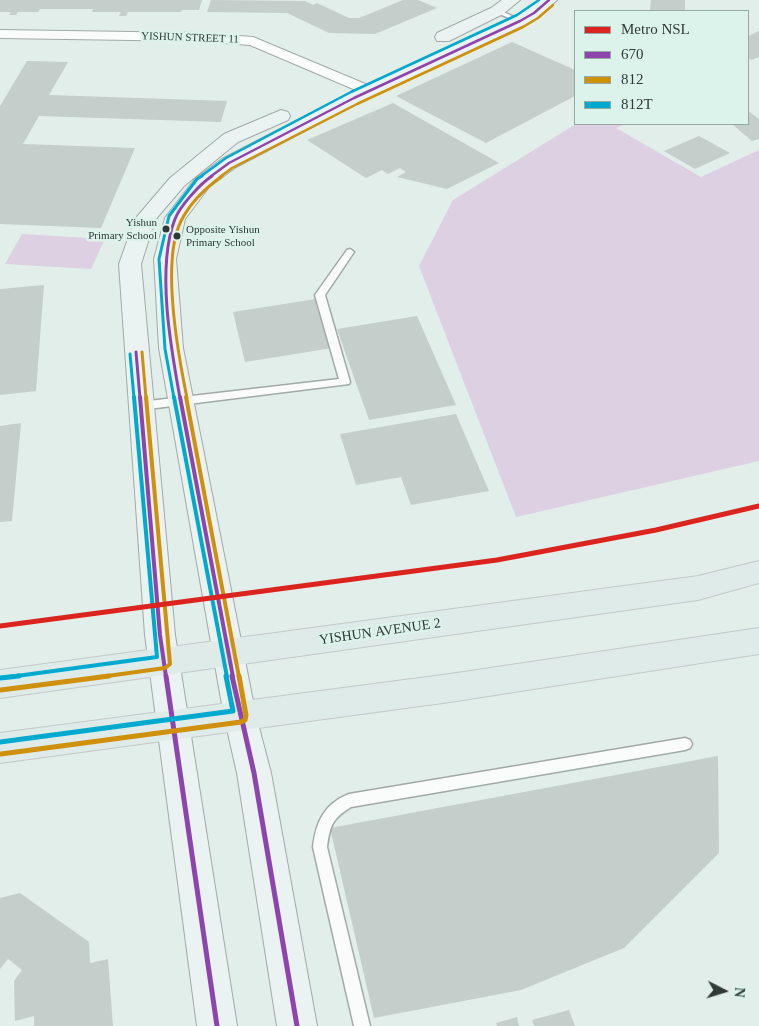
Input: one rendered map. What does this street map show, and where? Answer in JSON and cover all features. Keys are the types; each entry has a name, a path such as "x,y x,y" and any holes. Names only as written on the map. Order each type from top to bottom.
{"main road":[{"path":"297,1026 254,772 240,716 171,348 165,259 175,218 202,183 229,163 497,11 512,0"},
{"path":"217,1026 160,635 130,264 145,219 177,182 231,138 353,91 520,21 534,13 549,0"},
{"name":"YISHUN AVENUE 2","path":"0,684 698,588 759,572"},
{"path":"0,748 450,688 759,641"}],"street":[{"name":"YISHUN STREET 11","path":"0,34 199,37 253,41 353,91"},
{"name":"YISHUN STREET 11","path":"0,40 219,44 245,47 353,91"}],"lane":[{"path":"497,11 520,21"},
{"path":"140,406 345,382 320,295 350,252"},
{"path":"362,1026 320,847 322,826 331,812 349,801 686,744"}],"shaded area":[{"path":"574,125 623,125 616,128 701,177 759,150 759,461 516,517 419,266 453,200"},
{"path":"22,234 105,239 91,269 5,264"}],"building":[{"path":"0,0 202,0 199,10 128,12 126,16 119,16 121,12 92,12 93,9 40,9 38,12 18,12 16,15 9,15 11,12 0,12"},
{"path":"211,0 305,1 313,5 317,3 349,18 359,18 403,0 418,0 437,8 375,34 329,33 287,13 207,12"},
{"path":"651,0 685,0 685,10 650,10"},
{"path":"759,31 759,57 751,60 749,59 749,36"},
{"path":"512,42 574,70 574,97 486,143 396,96"},
{"path":"27,61 68,62 49,95 227,101 221,122 39,116 23,144 135,148 101,228 0,224 0,106"},
{"path":"393,103 499,163 447,189 397,177 406,172 400,168 388,174 382,170 366,178 307,140"},
{"path":"749,112 759,119 759,139 752,141 733,125 749,125"},
{"path":"699,136 730,153 695,169 664,151"},
{"path":"44,285 36,391 0,395 0,289"},
{"path":"316,299 332,348 245,362 233,312"},
{"path":"417,316 456,405 369,420 337,329"},
{"path":"456,414 489,491 411,505 401,477 356,485 340,434"},
{"path":"21,423 12,521 0,522 0,426"},
{"path":"718,756 719,853 624,948 521,990 374,1018 330,828"},
{"path":"20,893 89,942 90,963 108,959 113,1026 34,1026 34,1016 15,1021 14,981 22,970 8,959 0,969 0,898"},
{"path":"569,1010 575,1026 534,1026 532,1020"},
{"path":"517,1017 519,1026 497,1026 496,1023"}],"metro line":[{"name":"NSL","path":"0,626 497,560 656,530 759,506"}],"transit line":[{"name":"812T","path":"0,742 233,711 165,349 159,259 169,216 197,179 226,158 351,92 517,15 539,0"},
{"name":"670","path":"297,1026 254,773 240,716 171,348 165,259 175,218 202,183 229,163 354,98 520,21 534,13 549,0"},
{"name":"812","path":"1,754 245,720 246,715 177,347 171,260 181,221 206,188 232,168 357,104 523,27 538,18 553,5"},
{"name":"670","path":"136,352 160,635 217,1026"},
{"name":"812","path":"1,690 165,668 170,664 142,352"},
{"name":"812T","path":"0,678 157,657 130,354"}],"place":[{"name":"Yishun Primary School","path":"166,229"},
{"name":"Opposite Yishun Primary School","path":"177,236"}]}
